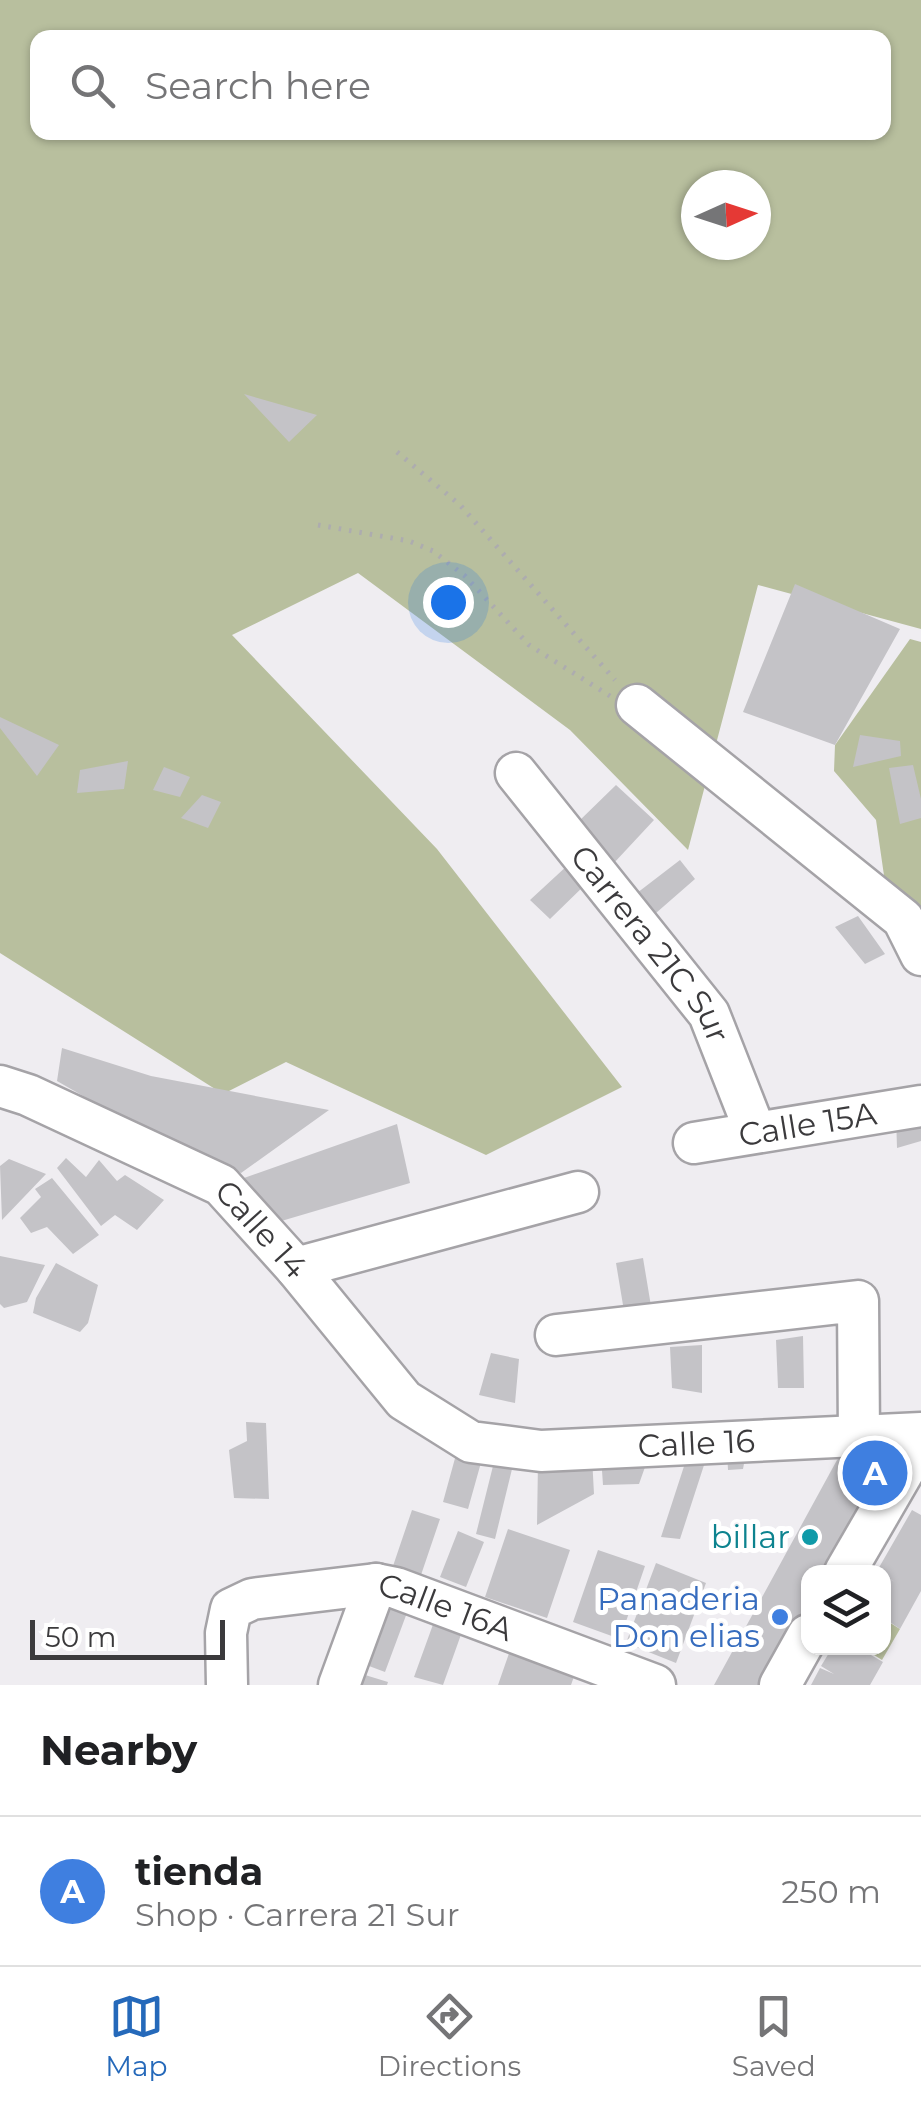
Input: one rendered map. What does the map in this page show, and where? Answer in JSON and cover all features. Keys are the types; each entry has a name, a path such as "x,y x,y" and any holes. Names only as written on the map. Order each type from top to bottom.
{"street":[{"path":"637,705 903,919 921,955"},
{"name":"Carrera 21C Sur","path":"516,773 709,1014 755,1131"},
{"name":"Calle 14","path":"0,1086 221,1185 296,1268 404,1400 471,1442"},
{"name":"Calle 15A","path":"694,1143 921,1106"},
{"path":"296,1268 578,1192"},
{"path":"556,1335 858,1301 859,1438"},
{"name":"Calle 16","path":"471,1442 541,1450 921,1433"},
{"path":"849,1565 921,1441"},
{"path":"339,1685 376,1584"},
{"name":"Calle 16A","path":"228,1685 226,1633 230,1609 252,1598 376,1584 396,1588 654,1685"},
{"path":"780,1685 801,1648"}],"path":[{"path":"397,452 460,505 637,705"},
{"path":"318,525 409,541 433,551 464,576 530,644 605,694 637,705"}],"green space":[{"path":"0,0 921,0 921,629 758,585 688,850 570,730 358,573 232,635 437,849 622,1087 486,1155 286,1062 223,1094 0,953"},
{"path":"910,639 921,642 921,969 890,917 876,820 834,771 835,745"},
{"path":"891,1623 900,1629 891,1644"}],"building":[{"path":"244,394 317,415 289,442"},
{"path":"795,584 900,629 835,745 743,712"},
{"path":"0,717 59,745 37,776 0,728"},
{"path":"860,735 900,741 901,756 853,767"},
{"path":"128,761 124,789 77,793 80,770"},
{"path":"913,765 921,818 900,824 889,768"},
{"path":"164,767 190,777 180,797 153,790"},
{"path":"616,785 654,820 613,864 577,823"},
{"path":"202,795 221,802 208,828 181,818"},
{"path":"680,860 695,879 656,913 637,893"},
{"path":"569,864 589,881 550,919 530,900"},
{"path":"858,916 885,954 865,964 835,927"},
{"path":"62,1048 151,1076 329,1110 241,1173 151,1135 57,1081"},
{"path":"921,1111 921,1141 897,1148 896,1115"},
{"path":"397,1124 410,1183 278,1222 244,1178"},
{"path":"66,1158 86,1177 99,1160 117,1181 125,1175 164,1200 137,1230 115,1215 101,1226 57,1168"},
{"path":"9,1159 46,1174 2,1220 0,1166"},
{"path":"52,1178 99,1235 73,1254 47,1227 31,1233 20,1218 41,1197 35,1189"},
{"path":"0,1256 45,1265 27,1302 4,1308 0,1304"},
{"path":"643,1258 652,1312 625,1317 616,1263"},
{"path":"56,1263 98,1285 88,1323 80,1332 33,1313 36,1298"},
{"path":"803,1336 804,1388 778,1388 776,1340"},
{"path":"702,1345 702,1393 672,1388 670,1347"},
{"path":"491,1353 519,1359 515,1403 479,1395"},
{"path":"246,1422 266,1423 269,1499 234,1498 229,1450 247,1441"},
{"path":"858,1442 901,1453 839,1565 801,1565 801,1633 772,1685 714,1685 837,1460"},
{"path":"457,1451 482,1459 468,1509 443,1502"},
{"path":"727,1451 746,1453 743,1469 728,1470"},
{"path":"650,1453 639,1484 603,1485 601,1456"},
{"path":"688,1454 706,1459 680,1539 661,1537"},
{"path":"592,1457 594,1494 537,1525 538,1462"},
{"path":"494,1462 513,1465 495,1539 476,1534"},
{"path":"412,1510 440,1519 421,1575 393,1566"},
{"path":"912,1510 921,1515 921,1591 900,1629 891,1623 891,1580 895,1582 891,1580 891,1565 880,1565"},
{"path":"508,1529 570,1550 547,1618 485,1597"},
{"path":"458,1531 484,1542 466,1587 440,1577"},
{"path":"598,1550 645,1566 620,1639 573,1622"},
{"path":"656,1563 706,1583 676,1663 626,1643"},
{"path":"384,1602 408,1610 385,1672 361,1663"},
{"path":"435,1619 463,1629 443,1685 414,1677"},
{"path":"513,1642 578,1665 571,1685 498,1685"},
{"path":"828,1655 871,1655 883,1662 870,1685 811,1685 820,1668 834,1674 821,1666"},
{"path":"352,1671 388,1682 387,1685 348,1685"}],"place":[{"name":"tienda","path":"875,1473"},
{"name":"billar","path":"810,1537"},
{"name":"Panaderia Don elias","path":"780,1617"}]}
